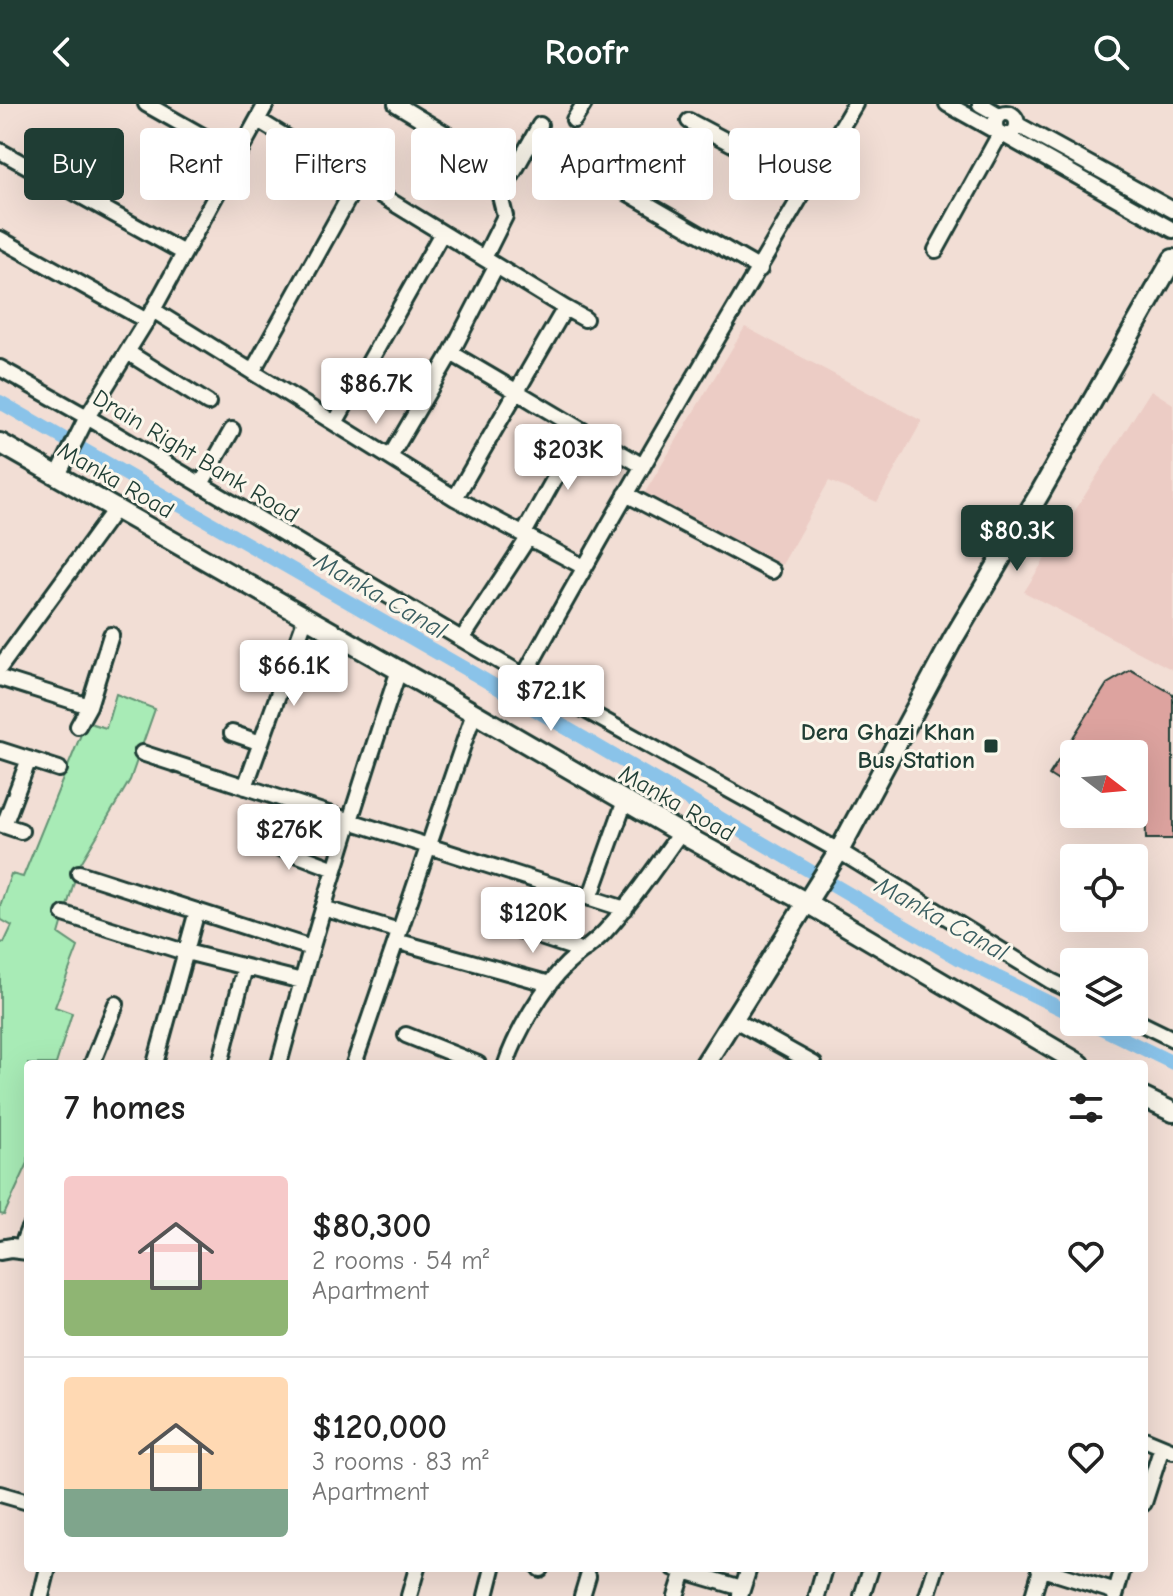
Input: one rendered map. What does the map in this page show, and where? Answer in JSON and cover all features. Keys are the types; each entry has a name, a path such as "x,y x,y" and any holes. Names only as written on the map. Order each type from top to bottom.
{"main road":[{"path":"707,1060 839,851 953,639 1173,259"},
{"name":"Manka Road","path":"0,443 680,833 812,895 1074,1060"},
{"path":"1148,1100 1173,1112"},
{"path":"0,1250 24,1249"}],"street":[{"path":"146,104 188,128"},
{"path":"250,134 266,104"},
{"path":"396,104 436,128"},
{"path":"574,120 584,104"},
{"path":"841,128 855,104"},
{"path":"947,104 1173,230"},
{"path":"980,104 1011,114 1173,210"},
{"path":"1000,134 995,123 1011,114"},
{"path":"258,120 271,128"},
{"path":"689,121 729,142"},
{"path":"516,167 540,125"},
{"path":"936,250 1000,134"},
{"path":"0,151 184,253"},
{"path":"58,475 87,417 150,315 214,200"},
{"path":"252,372 347,200"},
{"path":"389,200 585,319"},
{"path":"390,457 451,353 490,262 505,216 501,200"},
{"path":"640,200 760,269"},
{"path":"524,676 626,494 799,200"},
{"path":"335,423 442,233"},
{"path":"0,239 150,315 252,372 455,498 584,567"},
{"path":"455,498 565,308"},
{"path":"127,352 208,403"},
{"path":"451,353 643,466"},
{"name":"Drain Right Bank Road","path":"0,368 524,676 839,851 1060,985"},
{"path":"201,484 232,430"},
{"path":"462,639 526,537 581,431"},
{"path":"626,494 772,571"},
{"path":"0,667 116,508"},
{"path":"245,787 306,617"},
{"path":"78,726 89,706 111,635"},
{"path":"280,1060 323,908 399,670"},
{"path":"0,678 89,706"},
{"path":"355,1060 474,713"},
{"path":"232,733 261,743"},
{"path":"0,750 59,769"},
{"path":"142,753 625,909"},
{"path":"21,831 2,825 29,759"},
{"path":"590,898 625,801"},
{"path":"507,1060 513,1044 550,984 569,962 607,930 680,833"},
{"path":"256,839 335,869"},
{"path":"79,873 311,948"},
{"path":"323,908 397,936 550,984"},
{"path":"156,1060 197,911"},
{"path":"64,914 187,952 302,981"},
{"path":"495,922 583,951"},
{"path":"221,1060 245,967"},
{"path":"94,1060 116,1004"},
{"path":"733,1019 807,1060"},
{"path":"1148,1027 1173,1039"},
{"path":"406,1035 440,1057"},
{"path":"1148,1441 1167,1449 1148,1494"},
{"path":"0,1494 24,1501"},
{"path":"41,1596 47,1572"},
{"path":"409,1596 416,1572"},
{"path":"486,1596 492,1572"},
{"path":"676,1596 680,1572"},
{"path":"689,1572 741,1592 748,1572"},
{"path":"817,1596 824,1572"},
{"path":"862,1596 870,1572"},
{"path":"927,1596 935,1572"},
{"path":"1033,1596 1039,1572"},
{"path":"1062,1572 1115,1594 1122,1572"},
{"path":"582,1596 588,1576"}],"shaded area":[{"path":"745,327 922,421 877,502 829,481 782,565 644,494"},
{"path":"1151,390 1173,404 1173,670 1024,592"}],"green space":[{"path":"116,694 155,709 130,780 78,868 59,934 78,947 55,1007 72,1013 57,1060 24,1060 24,1172 4,1215 0,1214 0,942 4,943 12,926 0,919 0,906 11,874 23,877 86,722 106,728"}],"building":[{"path":"1131,670 1173,694 1173,839 1146,839 1148,740 1071,740 1107,684"},
{"path":"1060,758 1060,782 1049,775"}],"waterway":[{"name":"Manka Canal","path":"0,402 476,675 960,959 1060,1008"},
{"name":"Manka Canal","path":"1118,1036 1173,1063"}],"place":[{"name":"Dera Ghazi Khan Bus Station","path":"991,746"}]}
